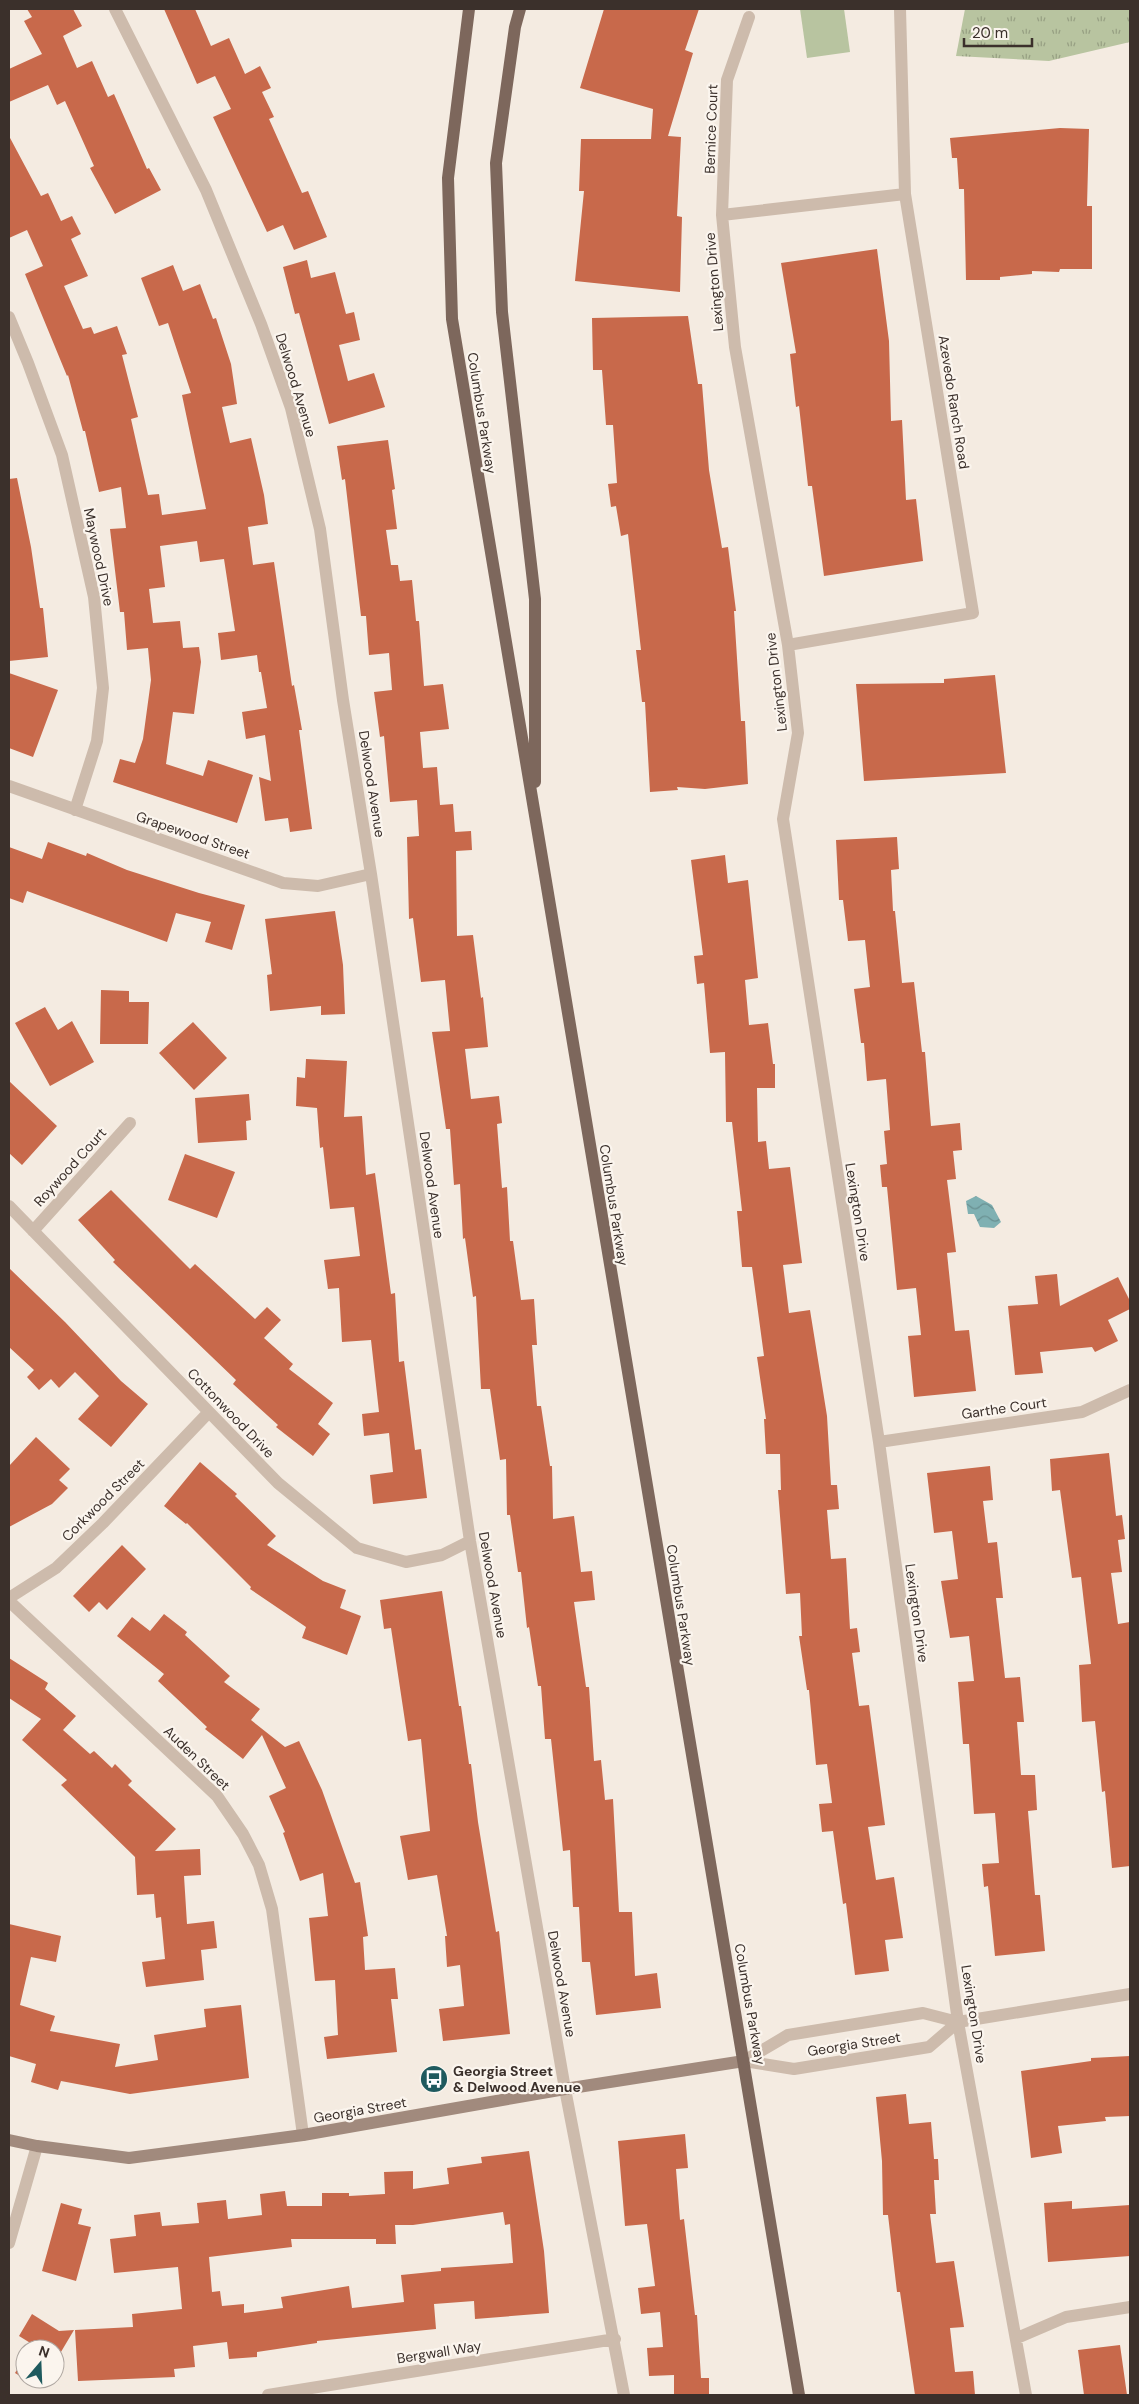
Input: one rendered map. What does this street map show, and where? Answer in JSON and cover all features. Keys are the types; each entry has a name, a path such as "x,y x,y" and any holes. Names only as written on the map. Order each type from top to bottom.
{"main road":[{"name":"Columbus Parkway","path":"469,9 448,178 452,319 799,2395"},
{"name":"Columbus Parkway","path":"520,9 515,27 496,163 502,312 536,599 535,819"},
{"name":"Georgia Street","path":"9,2140 37,2146 129,2158 303,2134 565,2089 744,2061"}],"street":[{"name":"Delwood Avenue","path":"115,9 206,190 261,324 291,408 320,529 343,700 371,874 470,1541 565,2089 615,2339 624,2395"},
{"name":"Azevedo Ranch Road","path":"788,645 973,613 905,194 900,9"},
{"name":"Bernice Court","path":"722,215 727,80 749,17"},
{"name":"Lexington Drive","path":"905,194 722,215 735,347 788,645 798,733 783,819 879,1442 958,2022 1026,2395"},
{"name":"Maywood Drive","path":"9,317 62,455 94,598 103,688 97,741 75,810"},
{"name":"Grapewood Street","path":"9,786 283,883 318,886 371,874"},
{"name":"Roywood Court","path":"33,1231 130,1123"},
{"name":"Cottonwood Drive","path":"9,1206 278,1483 357,1548 406,1562 442,1555 470,1541"},
{"name":"Garthe Court","path":"879,1442 1082,1412 1130,1391"},
{"name":"Corkwood Street","path":"9,1600 56,1568 103,1523 209,1412"},
{"name":"Auden Street","path":"9,1600 217,1796 244,1834 259,1865 272,1909 303,2134"},
{"name":"Georgia Street","path":"744,2061 788,2035 923,2013 958,2022 1130,1994"},
{"name":"Georgia Street","path":"744,2061 794,2069 930,2047 958,2022"},
{"path":"9,2243 37,2146"},
{"path":"1017,2338 1066,2317 1130,2307"},
{"name":"Bergwall Way","path":"268,2395 615,2339"}],"green space":[{"path":"800,9 844,9 850,52 807,58"},
{"path":"965,9 1130,9 1130,42 1049,61 956,56"}],"water":[{"path":"976,1196 992,1205 1001,1222 994,1228 980,1227 974,1214 968,1214 966,1201"}],"building":[{"path":"27,9 73,9 82,26 63,36 77,68 92,61 108,97 114,94 147,169 149,168 161,190 115,214 90,168 94,166 65,101 57,105 48,85 9,102 9,69 42,54 24,21 32,17"},
{"path":"164,9 195,9 211,46 229,38 245,74 260,66 271,88 262,92 274,117 269,119 302,193 308,191 327,237 294,250 283,225 267,232 213,117 231,109 215,76 197,84"},
{"path":"604,9 699,9 685,50 693,53 668,136 681,137 677,216 682,217 680,292 575,281 584,191 579,191 581,139 651,139 653,109 580,88"},
{"path":"1060,128 1089,129 1087,206 1092,206 1092,269 1060,269 1059,272 1032,271 1032,274 1000,277 1000,280 966,280 964,189 959,189 957,158 952,158 950,138"},
{"path":"9,136 41,196 48,193 61,221 72,216 81,234 71,239 88,276 64,286 83,329 91,327 94,334 117,326 127,354 122,355 138,417 131,419 148,495 159,494 162,515 206,509 182,395 191,393 168,323 159,326 141,278 173,265 183,291 200,284 213,319 216,318 231,364 237,404 222,407 230,443 251,438 264,495 268,524 248,527 253,565 274,562 292,686 294,685 302,730 299,730 312,829 290,832 288,818 265,821 259,777 271,781 265,735 246,739 242,712 267,708 257,655 221,660 218,633 235,631 224,559 200,562 197,541 160,546 165,587 149,589 153,623 180,621 183,648 199,647 201,662 194,714 173,712 166,764 203,776 208,760 253,775 237,823 113,782 120,759 135,763 143,739 151,680 148,648 127,650 124,612 120,612 110,529 126,528 121,487 99,492 85,431 83,431 68,375 25,274 43,266 27,230 9,238"},
{"path":"877,249 889,341 891,421 902,420 906,500 916,499 923,561 824,576 812,486 808,486 799,406 796,407 790,354 796,353 781,263"},
{"path":"307,260 311,278 335,272 346,314 354,312 360,340 339,345 348,381 374,373 385,407 329,424 299,313 295,314 283,267"},
{"path":"688,316 698,384 702,384 709,470 722,548 728,547 736,611 734,611 741,721 745,721 748,784 705,789 677,787 678,790 650,792 645,702 642,702 636,650 641,650 628,534 621,536 616,506 611,507 608,484 617,483 613,425 606,425 602,370 593,370 592,318"},
{"path":"388,440 395,489 392,490 397,529 386,530 391,565 398,565 400,581 412,580 416,621 419,621 424,686 443,684 449,729 420,732 423,768 437,767 440,805 453,804 455,832 471,831 472,850 456,851 457,936 473,935 481,998 483,997 488,1047 465,1049 471,1099 499,1096 502,1123 497,1124 502,1188 507,1187 510,1241 513,1241 521,1300 534,1299 537,1345 532,1345 537,1406 541,1406 550,1466 552,1466 553,1519 574,1516 581,1572 592,1571 595,1600 574,1602 586,1687 589,1687 594,1761 601,1760 605,1800 613,1799 619,1912 632,1912 635,1976 657,1973 661,2008 596,2015 590,1962 582,1962 579,1907 573,1907 570,1850 563,1851 551,1739 545,1739 541,1686 538,1686 529,1627 527,1628 521,1572 518,1572 510,1515 507,1515 506,1459 500,1460 490,1389 481,1389 476,1296 473,1297 465,1238 463,1239 460,1184 454,1185 450,1129 446,1129 432,1032 450,1031 445,980 421,982 413,918 409,919 407,837 419,836 417,800 390,802 384,736 380,737 374,692 392,690 389,653 369,655 366,616 361,616 345,479 342,480 337,446"},
{"path":"17,478 31,547 40,608 43,608 48,657 9,661 9,479"},
{"path":"9,673 58,690 33,757 9,748"},
{"path":"995,675 1006,773 864,781 856,684 944,683 944,679"},
{"path":"897,837 899,869 891,870 893,911 895,911 902,983 914,982 922,1052 925,1052 931,1126 960,1123 962,1150 953,1151 956,1179 947,1180 956,1252 947,1253 955,1331 969,1330 976,1391 914,1397 908,1336 921,1335 916,1288 897,1290 887,1187 882,1187 880,1165 887,1164 884,1131 890,1130 886,1079 867,1081 864,1043 861,1043 854,989 870,987 865,940 848,941 843,900 839,900 836,840"},
{"path":"48,842 86,856 87,853 127,870 199,893 245,905 232,950 205,942 211,922 176,913 167,942 27,891 23,903 9,898 9,847 42,859"},
{"path":"725,855 728,883 748,880 758,978 745,980 749,1025 768,1023 773,1064 775,1064 775,1088 757,1088 758,1142 766,1141 769,1169 790,1167 802,1263 783,1265 789,1313 810,1310 827,1416 831,1485 837,1485 839,1509 827,1510 831,1559 846,1558 850,1629 857,1628 860,1652 852,1653 859,1706 869,1705 885,1825 868,1827 876,1880 894,1877 903,1938 885,1940 889,1971 855,1975 846,1903 843,1904 833,1831 822,1832 819,1804 832,1803 827,1764 816,1765 809,1690 807,1690 799,1636 802,1636 800,1593 786,1594 778,1490 781,1490 780,1454 766,1454 764,1419 766,1419 757,1357 764,1356 752,1267 742,1267 737,1211 742,1211 732,1122 726,1122 725,1052 710,1053 704,983 697,984 694,956 703,955 691,860"},
{"path":"335,911 343,965 345,1014 321,1015 321,1006 270,1011 267,975 272,974 265,919"},
{"path":"101,990 129,991 129,1002 149,1002 148,1044 100,1044"},
{"path":"45,1007 58,1030 72,1021 94,1062 50,1086 15,1023"},
{"path":"193,1022 227,1058 194,1090 159,1053"},
{"path":"306,1059 347,1061 344,1117 362,1116 366,1175 375,1173 391,1294 395,1293 399,1362 404,1361 415,1450 421,1449 427,1498 373,1504 370,1475 393,1472 389,1433 364,1436 362,1414 379,1412 371,1340 342,1342 339,1288 328,1289 324,1260 360,1256 354,1207 330,1209 323,1147 320,1148 317,1108 296,1106 297,1077 305,1078"},
{"path":"9,1081 57,1126 22,1165 9,1153"},
{"path":"249,1094 251,1120 246,1121 247,1140 198,1143 195,1098"},
{"path":"185,1154 235,1172 217,1218 168,1200"},
{"path":"111,1190 190,1269 195,1264 255,1319 267,1307 281,1320 264,1338 293,1364 289,1369 333,1403 318,1424 330,1434 313,1456 276,1427 278,1425 233,1384 236,1380 113,1262 115,1260 78,1220"},
{"path":"9,1268 65,1322 121,1381 148,1404 111,1447 78,1419 99,1396 75,1372 59,1388 51,1379 39,1390 27,1377 34,1370 9,1347"},
{"path":"1057,1274 1060,1306 1118,1277 1130,1301 1130,1309 1108,1320 1118,1341 1095,1352 1092,1347 1040,1352 1043,1373 1015,1375 1008,1306 1038,1304 1035,1276"},
{"path":"36,1437 70,1469 59,1480 68,1488 52,1504 9,1527 9,1466"},
{"path":"1109,1453 1116,1516 1122,1515 1125,1539 1118,1540 1122,1572 1111,1573 1118,1624 1130,1622 1130,1866 1112,1868 1105,1791 1102,1792 1095,1721 1082,1722 1079,1665 1091,1664 1081,1577 1072,1578 1060,1490 1052,1491 1050,1459"},
{"path":"200,1462 237,1494 235,1496 276,1536 267,1545 323,1581 346,1590 340,1608 361,1616 347,1655 302,1638 306,1627 250,1589 251,1587 187,1523 164,1506"},
{"path":"990,1466 993,1500 983,1501 988,1543 997,1542 1003,1598 996,1598 1005,1678 1020,1677 1024,1722 1017,1722 1021,1775 1035,1775 1037,1810 1028,1811 1035,1895 1040,1895 1045,1951 995,1956 988,1886 984,1887 982,1864 999,1863 995,1813 974,1814 969,1744 963,1744 958,1682 974,1681 969,1636 950,1638 941,1581 958,1579 952,1531 934,1533 927,1473"},
{"path":"122,1545 146,1569 107,1610 99,1602 89,1612 73,1596"},
{"path":"442,1591 459,1706 461,1706 469,1764 471,1764 478,1822 496,1932 499,1931 510,2034 443,2041 439,2009 464,2006 460,1965 447,1967 445,1936 447,1936 437,1875 408,1880 400,1836 430,1831 421,1739 408,1741 391,1628 384,1629 380,1600"},
{"path":"164,1614 187,1632 185,1635 230,1676 224,1682 260,1709 251,1720 285,1747 299,1741 322,1790 355,1883 360,1882 368,1936 363,1937 365,1970 395,1968 398,1999 391,1999 397,2052 327,2059 324,2037 338,2035 335,1980 315,1981 309,1918 328,1916 323,1873 300,1881 283,1833 285,1832 269,1796 286,1788 262,1735 243,1759 205,1729 207,1727 158,1681 164,1674 117,1636 132,1617 150,1631"},
{"path":"9,1658 48,1683 45,1689 76,1716 63,1730 90,1754 94,1751 112,1768 115,1764 132,1781 128,1785 176,1829 155,1851 200,1849 201,1875 184,1876 187,1924 214,1921 217,1948 201,1950 204,1980 146,1987 142,1962 165,1959 161,1917 156,1918 154,1894 137,1895 135,1857 61,1785 67,1780 22,1740 41,1719 9,1698"},
{"path":"9,1924 61,1936 56,1962 31,1957 20,2005 55,2016 50,2031 120,2044 115,2067 158,2060 154,2035 206,2027 204,2009 241,2005 249,2078 130,2094 61,2081 58,2090 31,2082 36,2064 9,2056"},
{"path":"1130,2056 1130,2116 1105,2117 1106,2121 1058,2126 1062,2153 1031,2158 1021,2071 1091,2061 1091,2058"},
{"path":"906,2094 909,2124 931,2122 934,2159 938,2159 939,2180 934,2180 936,2214 930,2214 936,2263 954,2261 964,2327 950,2328 955,2372 973,2371 975,2395 915,2395 900,2292 897,2292 888,2215 883,2215 882,2161 876,2097"},
{"path":"685,2134 688,2168 676,2169 680,2220 684,2219 695,2315 697,2315 701,2378 709,2378 709,2395 674,2395 674,2375 649,2376 647,2348 663,2347 660,2312 641,2314 638,2288 655,2286 647,2224 625,2226 618,2141"},
{"path":"529,2151 544,2251 549,2313 475,2319 474,2301 434,2304 436,2329 317,2341 317,2343 257,2352 257,2357 229,2359 227,2342 193,2346 195,2367 174,2369 175,2377 78,2381 75,2330 133,2327 132,2314 182,2309 178,2267 114,2273 110,2239 136,2236 134,2215 160,2212 162,2226 199,2223 197,2203 226,2200 228,2219 262,2215 260,2194 285,2191 287,2206 322,2206 322,2193 349,2193 349,2196 385,2194 384,2172 413,2171 413,2189 449,2184 447,2168 482,2163 481,2157","holes":["503,2212 505,2225 510,2224 513,2263 441,2268 441,2271 401,2275 404,2302 352,2308 349,2286 281,2297 283,2308 244,2313 244,2304 222,2306 220,2291 212,2292 209,2257 292,2247 291,2239 376,2239 376,2244 396,2244 395,2225 413,2225"]},
{"path":"1072,2201 1072,2209 1130,2205 1130,2256 1048,2262 1044,2203"},
{"path":"61,2203 82,2209 78,2224 91,2227 76,2281 42,2271"},
{"path":"32,2314 59,2331 74,2330 65,2345 65,2339 24,2339 19,2336"},
{"path":"1120,2345 1127,2395 1084,2395 1078,2350"}],"place":[{"name":"Georgia Street & Delwood Avenue","path":"434,2079"}]}
